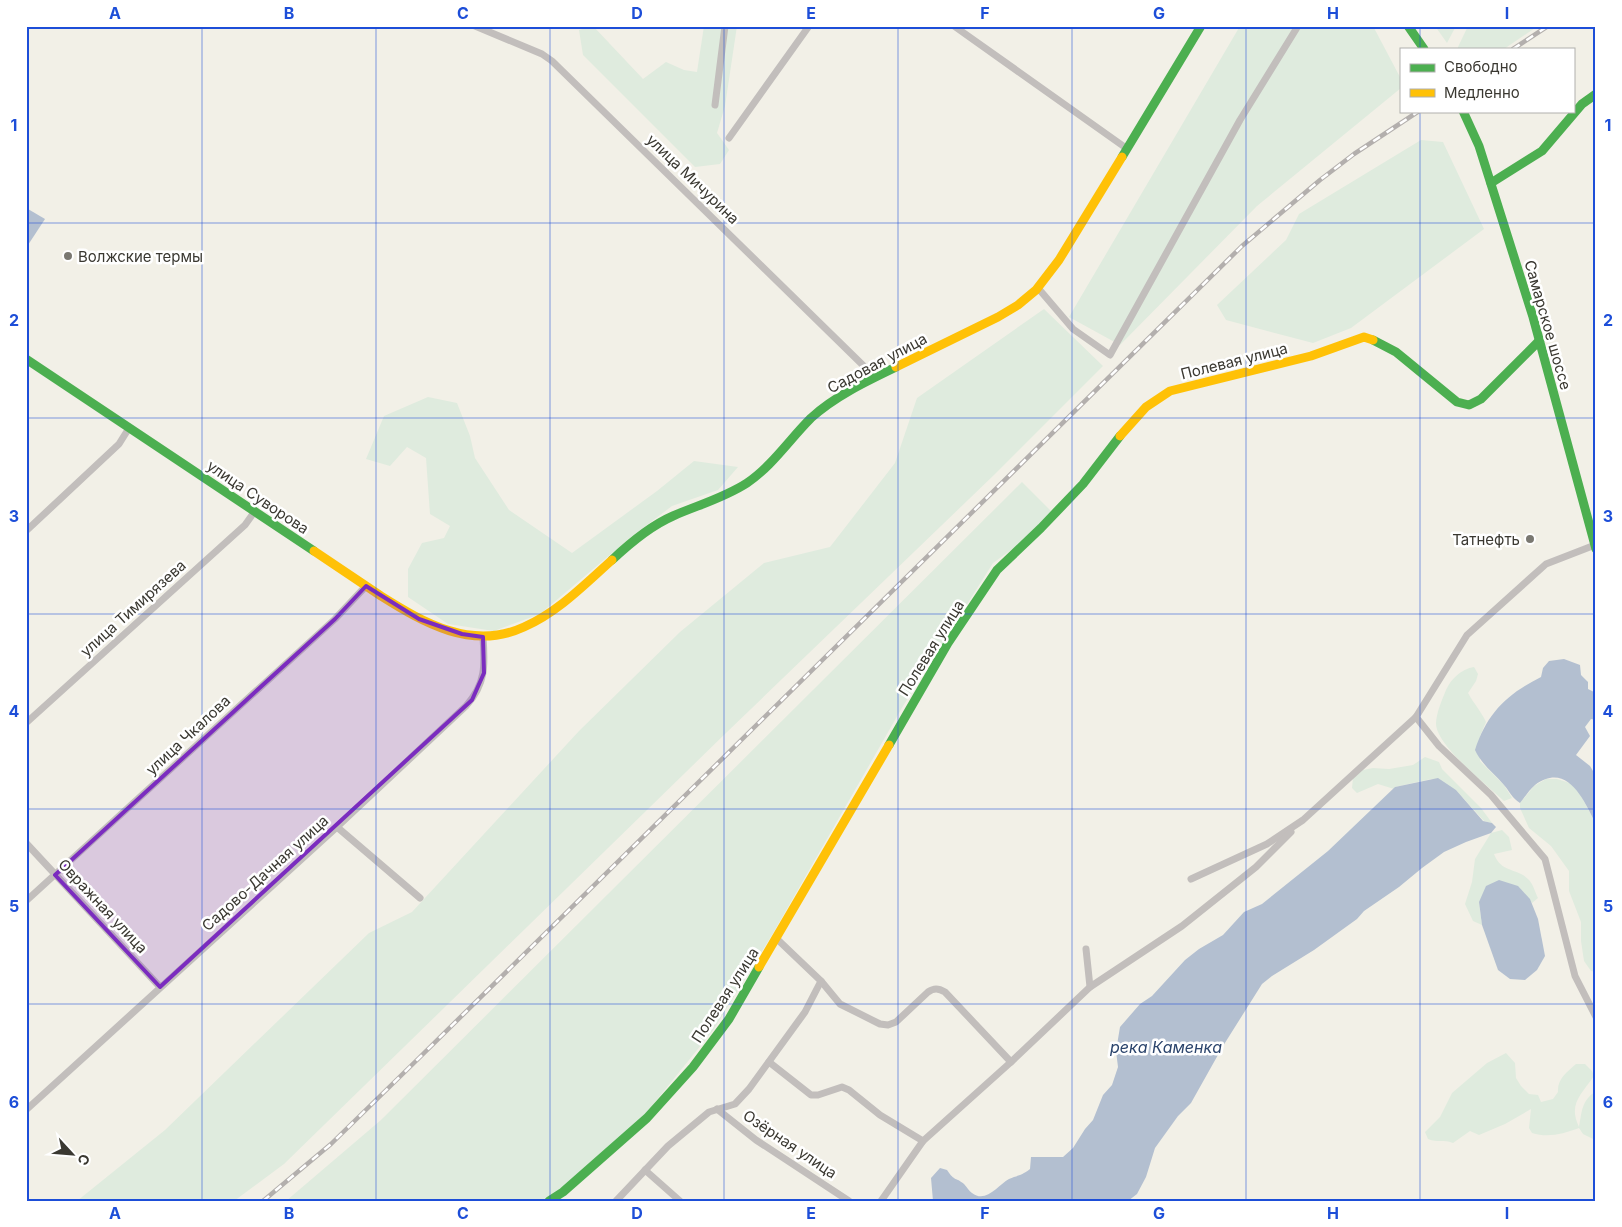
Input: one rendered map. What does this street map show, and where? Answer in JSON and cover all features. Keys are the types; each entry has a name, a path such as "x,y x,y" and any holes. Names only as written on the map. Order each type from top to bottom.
{"main road":[{"name":"Садовая улица","path":"483,637 516,631 530,626 549,614 634,540 656,524 681,511 731,493 748,482 759,473 813,416 834,400 876,377 989,322 1022,302 1038,288 1062,255 1201,26"},
{"path":"1408,26 1423,48"},
{"path":"1490,183 1542,151 1582,104 1596,94"},
{"name":"Самарское шоссе","path":"1463,112 1479,146 1540,340 1595,547"},
{"name":"Полевая улица","path":"549,1201 563,1192 648,1118 693,1067 729,1019 948,643 997,570 1083,484 1126,428 1146,408 1170,391 1311,356 1364,337 1377,341 1396,352 1457,402 1470,405 1481,399 1540,340"},
{"name":"улица Суворова","path":"26,359 366,586 433,626 462,634 483,637"}],"street":[{"name":"улица Мичурина","path":"475,26 542,54 552,61 876,377"},
{"path":"715,105 725,26"},
{"path":"730,138 809,26"},
{"path":"954,26 1126,148"},
{"path":"1038,288 1073,328 1110,355 1240,120 1298,26"},
{"path":"26,531 119,444 129,428"},
{"name":"улица Тимирязева","path":"26,722 245,525 255,511"},
{"path":"881,1201 923,1141 1090,988 1182,926 1256,867 1303,820 1416,717 1468,636 1546,564 1595,547"},
{"name":"улица Чкалова","path":"26,901 335,619 366,586"},
{"name":"Садово-Дачная улица","path":"26,1110 472,700 484,673 483,637"},
{"path":"1416,717 1438,746 1491,795 1545,859 1575,976 1596,1017"},
{"path":"1191,879 1267,844 1303,820"},
{"path":"336,827 420,898"},
{"name":"Овражная улица","path":"26,843 160,987"},
{"path":"777,939 821,981 840,1004 880,1024 888,1025 896,1022 933,988 939,989 1011,1062"},
{"path":"1086,949 1090,988"},
{"path":"616,1201 668,1146 709,1112 735,1104 749,1089 805,1012 821,981"},
{"path":"769,1062 811,1095 818,1096 842,1087 849,1090 880,1115 923,1141"},
{"name":"Озёрная улица","path":"717,1109 756,1140 849,1201"},
{"path":"645,1170 680,1201"}],"highlighted area":[{"path":"366,586 419,619 462,634 483,637 484,673 472,700 160,987 55,875 335,619"}],"green space":[{"path":"593,26 643,79 666,62 684,70 697,72 704,26 737,26 725,106 717,133 729,150 720,164 695,167 583,55 579,30"},
{"path":"1240,26 1373,26 1400,77 1400,89 1257,206 1120,345 1069,317"},
{"path":"1435,26 1456,26 1447,43"},
{"path":"1468,26 1538,26 1505,48 1458,47"},
{"path":"1421,140 1443,142 1484,229 1351,328 1313,343 1226,320 1217,305 1286,240 1299,214"},
{"path":"1044,309 1103,366 995,474 284,1164 234,1201 77,1201 165,1130 369,933 412,912 579,731 680,632 764,563 830,547 895,463 917,398"},
{"path":"428,397 457,403 470,436 475,458 509,510 572,553 657,491 694,461 738,467 718,490 672,506 631,537 540,614 494,631 448,624 408,597 408,569 422,543 444,538 450,526 430,514 426,458 407,447 390,466 366,459 384,416"},
{"path":"1022,482 1052,512 1022,542 993,563 903,706 772,935 714,1029 634,1128 559,1190 542,1201 286,1201 381,1120"},
{"path":"1474,667 1478,674 1468,693 1486,722 1480,736 1480,761 1504,785 1512,798 1504,801 1453,754 1439,733 1436,724 1437,715 1451,682 1461,672"},
{"path":"1425,757 1439,762 1442,769 1481,808 1492,823 1484,821 1456,790 1431,779 1395,787 1394,789 1378,784 1357,793 1352,788 1353,778 1363,770 1373,768 1389,769 1413,765"},
{"path":"1546,779 1557,779 1570,783 1579,792 1596,824 1596,972 1591,971 1584,961 1581,922 1569,891 1569,871 1551,846 1529,828 1520,808 1520,803 1534,786"},
{"path":"1502,830 1509,837 1512,850 1494,854 1497,860 1505,868 1520,873 1529,880 1538,898 1532,903 1529,899 1479,902 1482,925 1473,921 1465,904 1472,882 1475,859 1491,833"},
{"path":"1506,1053 1515,1063 1516,1078 1521,1086 1529,1094 1538,1095 1541,1102 1553,1099 1558,1092 1559,1083 1576,1064 1585,1064 1594,1076 1575,1106 1576,1119 1579,1127 1585,1103 1596,1091 1596,1138 1593,1139 1583,1134 1579,1128 1556,1135 1532,1133 1529,1128 1531,1109 1505,1124 1479,1135 1470,1131 1453,1143 1428,1139 1425,1132 1440,1117 1452,1093 1487,1063"}],"water":[{"path":"28,209 45,219 28,245 26,243 26,212"},
{"path":"1564,659 1580,665 1581,675 1588,682 1588,689 1596,693 1596,720 1591,719 1585,727 1590,736 1576,755 1590,766 1596,776 1596,824 1580,795 1566,781 1557,778 1547,779 1535,785 1520,803 1485,765 1475,750 1486,725 1500,706 1518,690 1541,677 1543,668 1549,661"},
{"name":"река Каменка","path":"1438,778 1456,790 1483,821 1492,823 1496,827 1491,833 1444,852 1364,911 1357,919 1262,984 1223,1046 1191,1103 1178,1116 1155,1148 1146,1177 1137,1194 1128,1201 933,1201 931,1178 940,1168 947,1170 972,1193 982,1196 992,1192 1009,1179 1030,1169 1031,1157 1063,1157 1073,1148 1093,1120 1103,1095 1112,1085 1118,1067 1116,1051 1120,1027 1140,1004 1152,996 1185,960 1223,935 1244,912 1262,904 1328,851 1395,787"},
{"path":"1499,880 1518,886 1530,899 1538,919 1545,956 1537,970 1525,980 1510,979 1498,970 1482,925 1479,902 1486,886"}],"railway":[{"path":"1515,48 1548,26"},
{"path":"263,1201 331,1144 1242,246 1354,154 1417,112"}],"traffic: fast":[{"path":"1122,157 1201,26"},
{"path":"1408,26 1423,48"},
{"path":"1491,183 1542,151 1582,104 1596,94"},
{"path":"1463,112 1479,146 1533,317 1596,549"},
{"path":"1373,340 1396,352 1457,402 1469,405 1481,399 1540,340"},
{"path":"26,359 314,551"},
{"path":"612,560 633,541 656,525 729,493 747,483 764,469 820,410 852,390 896,367"},
{"path":"889,745 948,643 997,570 1083,484 1120,436"},
{"path":"549,1201 563,1192 647,1118 693,1067 729,1019 759,967"}],"traffic: slow":[{"path":"896,367 998,317 1018,305 1036,290 1059,260 1122,157"},
{"path":"1120,436 1146,407 1170,391 1311,356 1364,337 1373,340"},
{"path":"314,551 414,616 449,631 467,635 486,636 505,634 524,627 548,614 612,560"},
{"path":"759,967 889,745"}],"place":[{"name":"Волжские термы","path":"68,256"},
{"name":"Татнефть","path":"1530,539"}]}
